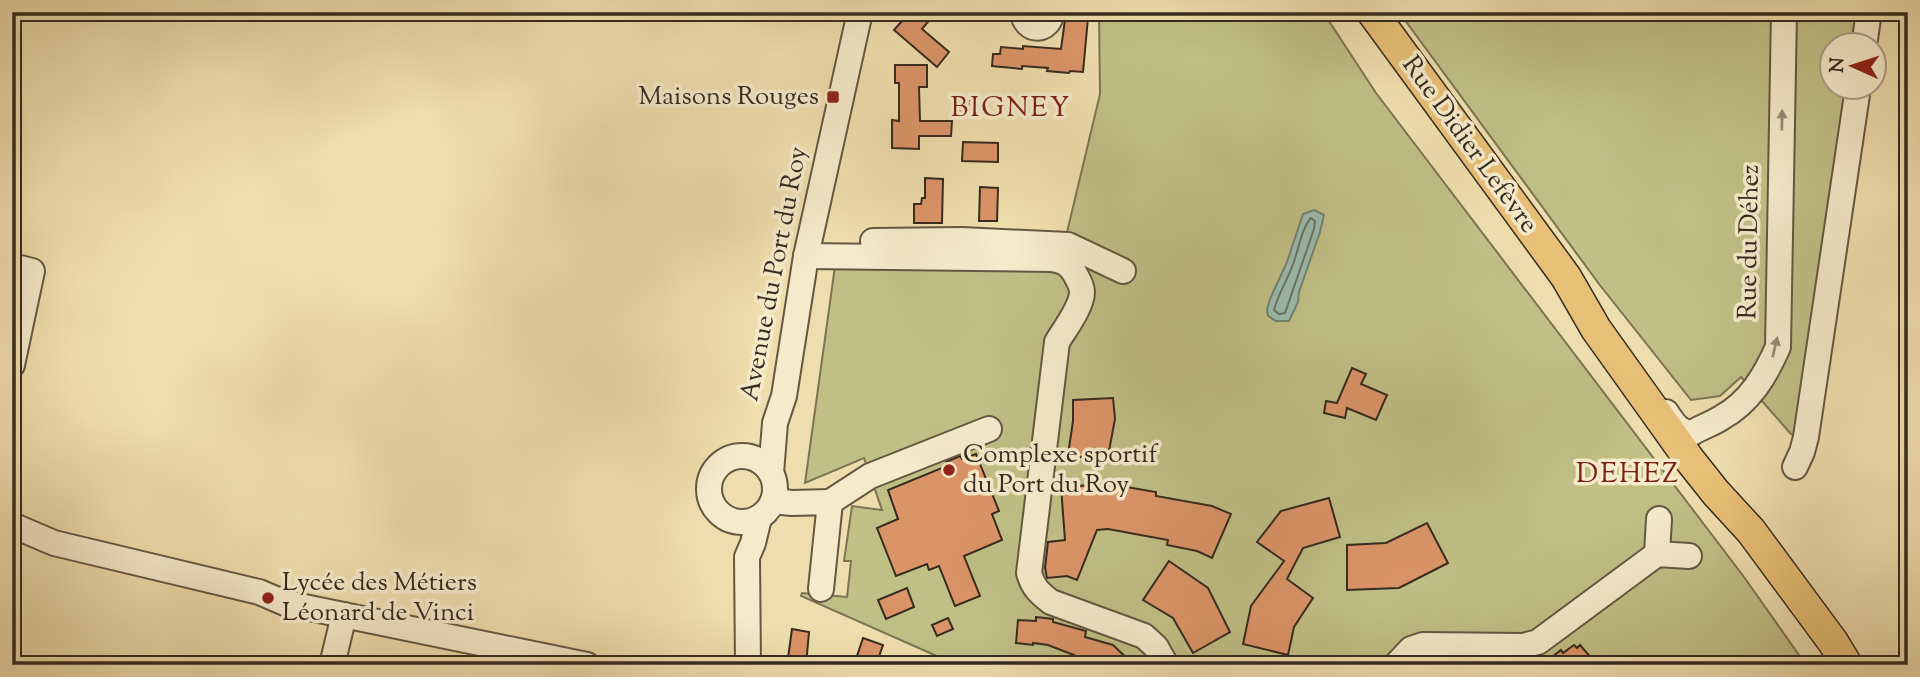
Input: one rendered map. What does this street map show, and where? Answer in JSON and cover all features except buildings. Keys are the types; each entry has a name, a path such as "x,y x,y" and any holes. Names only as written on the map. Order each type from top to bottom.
{"main road":[{"name":"Rue Didier Lefèvre","path":"1372,12 1566,277 1597,329 1700,474 1751,531 1847,665"},
{"name":"Rue Didier Lefèvre","path":"1566,277 1616,332 1658,385 1729,488 1751,531"}],"street":[{"name":"Avenue du Port du Roy","path":"748,665 747,557 774,482 771,473 775,423 784,396 808,249 860,12"},
{"path":"1023,12 1028,25 1041,28 1048,25 1052,12"},
{"name":"Rue du Déhez","path":"1692,433 1741,405 1766,373 1778,347 1784,12"},
{"path":"1866,32 1869,12"},
{"path":"1795,467 1806,437 1856,102"},
{"path":"808,249 962,240 1068,245 1123,271"},
{"path":"808,249 1051,259 1070,265 1079,279 1082,293 1057,342 1029,573 1032,584 1051,602 1144,636 1156,647 1166,665"},
{"path":"12,267 32,271 15,340 12,365"},
{"path":"1625,369 1644,382 1679,430 1692,433"},
{"name":"Avenue du Port du Roy","path":"747,557 726,519 710,502 710,479 715,469 724,461 746,456 775,423"},
{"path":"726,519 748,522 766,509 792,503 830,502 870,476 989,429"},
{"path":"746,456 757,460 771,473"},
{"path":"821,589 830,502"},
{"path":"1657,554 1659,519"},
{"path":"12,525 54,543 259,592 285,603 587,665"},
{"path":"1396,665 1411,649 1423,645 1523,646 1538,642 1657,554 1689,556"},
{"path":"332,665 344,615"}],"shaded area":[{"path":"1099,12 1323,12 1376,93 1744,577 1806,665 957,665 801,596 802,593 847,597 851,561 844,561 852,506 882,510 864,458 805,483 835,266 1059,266 1100,94"},
{"path":"1399,12 1881,12 1877,32 1818,32 1818,102 1866,102 1812,438 1791,434 1741,377 1720,396 1691,400 1599,284"}],"water":[{"path":"1314,210 1324,215 1298,302 1289,321 1276,321 1268,316 1270,299 1287,262 1303,214"}],"place":[{"name":"Maisons Rouges","path":"833,97"},
{"name":"Complexe sportif du Port du Roy","path":"949,470"},
{"name":"Lycée des Métiers Léonard de Vinci","path":"268,598"}],"district":[{"name":"BIGNEY","path":"1011,109"},
{"name":"DEHEZ","path":"1628,475"}]}
